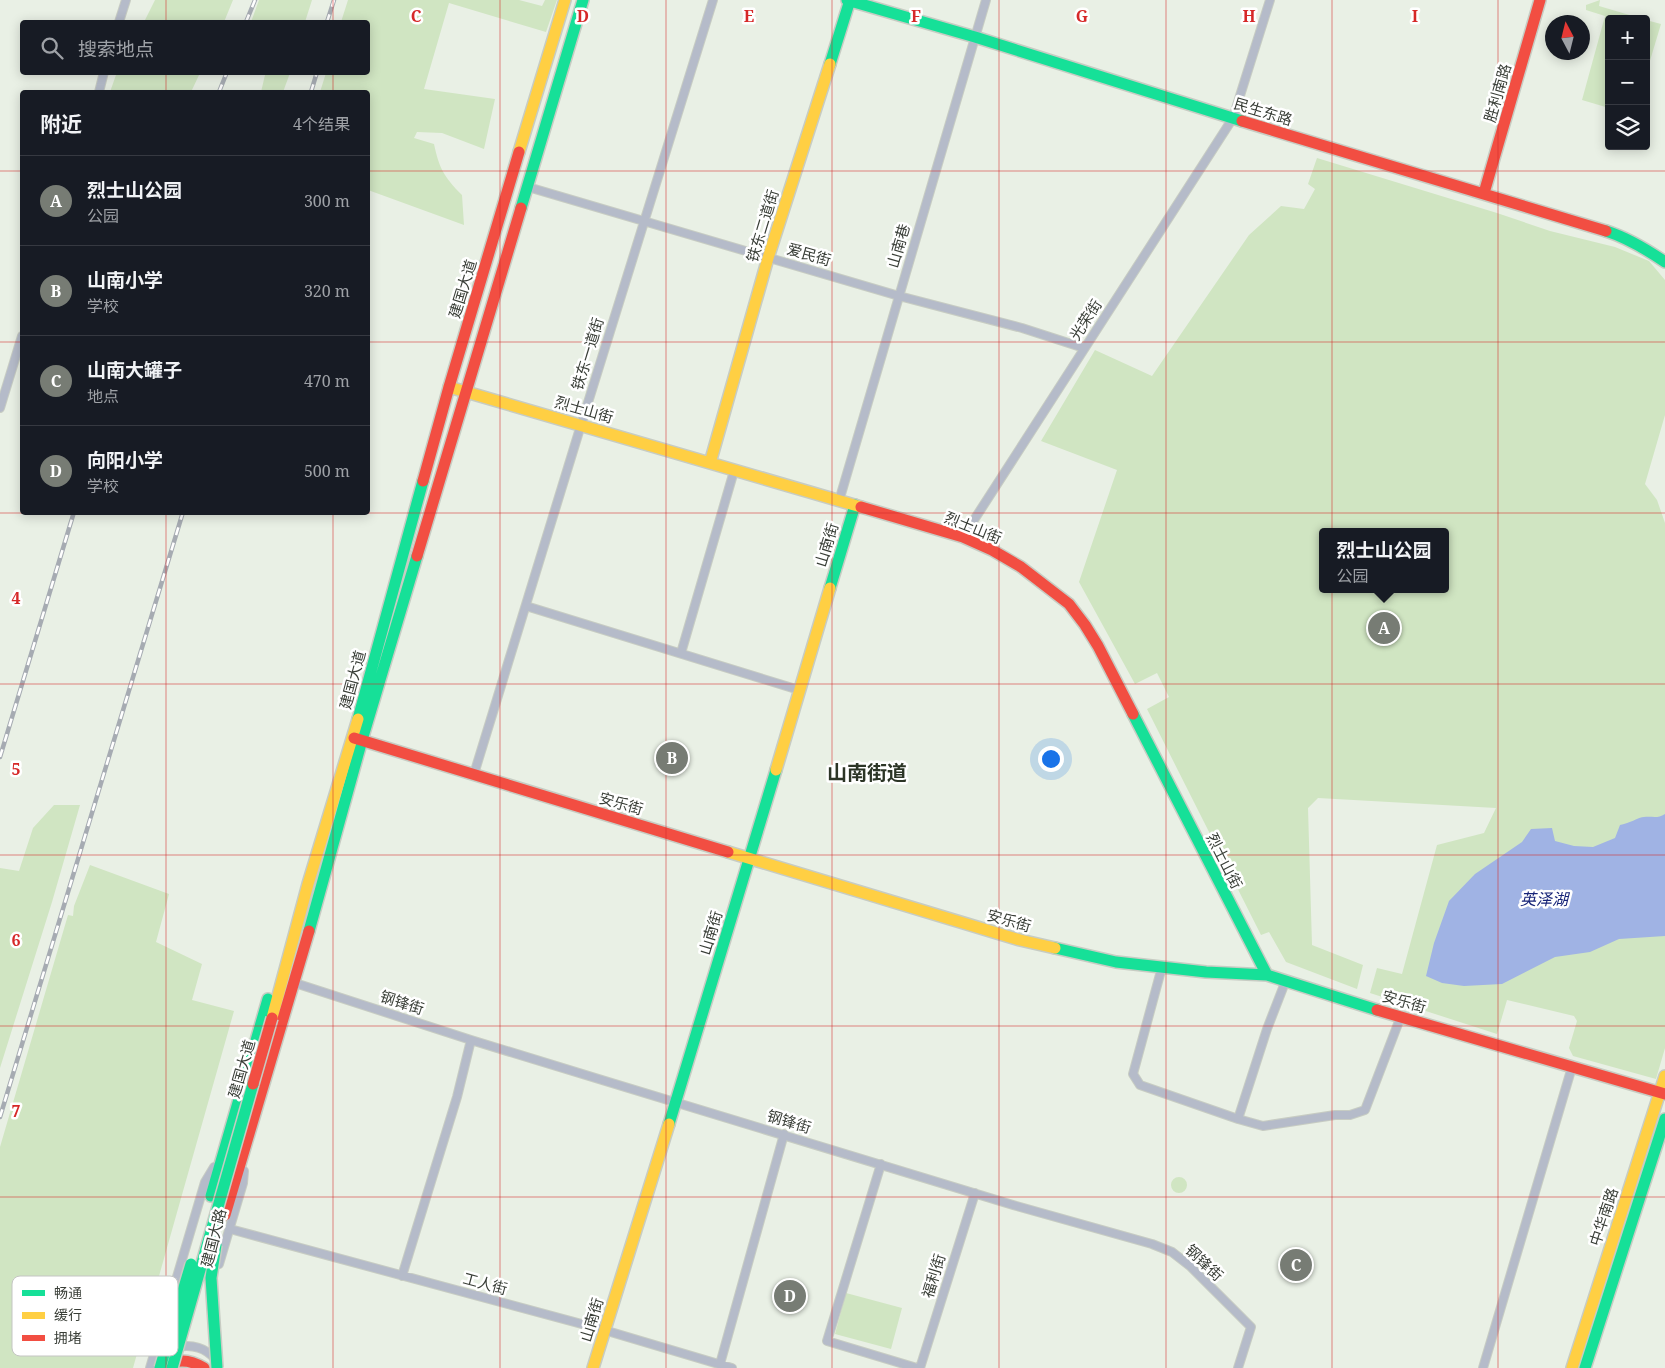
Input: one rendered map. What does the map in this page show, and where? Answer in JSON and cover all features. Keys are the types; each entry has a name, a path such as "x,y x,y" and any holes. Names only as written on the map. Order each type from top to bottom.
{"main road":[{"name":"建国大道","path":"217,1368 212,1278 214,1251 295,983 449,387 565,0"},
{"name":"建国大道","path":"178,1347 272,1018 308,884 357,739 467,391 583,0"},
{"name":"民生东路","path":"849,0 976,37 1233,118 1622,236 1645,248 1665,262"},
{"name":"铁东二道街","path":"710,462 768,258 849,0"},
{"name":"胜利南路","path":"1484,194 1540,0"},
{"name":"烈士山街","path":"449,387 962,537 992,550 1021,567 1069,604 1098,646 1267,975"},
{"name":"山南街","path":"593,1368 676,1102 855,505"},
{"name":"安乐街","path":"357,739 1020,940 1116,962 1206,972 1267,975 1364,1006 1662,1093"},
{"path":"178,1294 211,1196 278,964 308,884"},
{"name":"中华南路","path":"1572,1368 1662,1093 1665,1076"},
{"name":"中华南路","path":"1585,1368 1665,1119"},
{"path":"164,1368 168,1364 188,1360 196,1362 204,1368"}],"street":[{"path":"120,20 126,0"},
{"name":"铁东一道街","path":"474,774 713,0"},
{"name":"山南巷","path":"839,501 986,0"},
{"name":"光荣街","path":"962,537 1233,118 1270,0"},
{"path":"99,90 103,75"},
{"name":"爱民街","path":"528,186 768,258 899,296 1022,328 1084,348"},
{"path":"0,408 20,343"},
{"path":"682,654 734,470"},
{"path":"526,606 799,690"},
{"path":"1162,967 1133,1074 1140,1085 1263,1126 1335,1115 1350,1115 1364,1110 1401,1016"},
{"path":"1238,1119 1266,1029 1286,980"},
{"name":"钢锋街","path":"295,983 471,1040 975,1193 1152,1244 1172,1252 1190,1266 1251,1327 1238,1368"},
{"path":"402,1276 457,1097 471,1040"},
{"path":"1484,1368 1572,1066"},
{"path":"720,1364 784,1134"},
{"path":"178,1279 205,1182 226,1145"},
{"name":"建国大路","path":"224,1368 218,1269 243,1183 245,1146"},
{"path":"882,1164 827,1342 919,1368"},
{"name":"福利街","path":"919,1368 975,1193"},
{"name":"工人街","path":"230,1229 604,1330 732,1368"},
{"path":"178,1347 196,1346 211,1354 224,1368"},
{"path":"154,1366 164,1356"}],"green space":[{"path":"155,0 233,0 225,20 145,20"},
{"path":"259,0 312,0 306,20 252,20"},
{"path":"348,0 519,0 542,6 545,0 557,0 546,32 449,3 424,89 495,99 484,149 442,133 417,132 414,138 434,144 443,172 462,195 464,225 370,191 370,90 321,90 325,75 370,75 370,20 342,20"},
{"path":"1600,0 1599,6 1629,15 1605,16 1586,10 1586,5"},
{"path":"1605,16 1605,107 1582,100"},
{"path":"1650,21 1661,24 1650,61"},
{"path":"116,75 199,75 192,90 111,90"},
{"path":"265,75 289,75 284,90 261,90"},
{"path":"1317,158 1550,231 1615,247 1649,261 1665,280 1665,415 1645,484 1657,500 1665,523 1665,1048 1656,1079 1573,1056 1569,1048 1577,1021 1574,1016 1507,1000 1497,1034 1370,993 1377,968 1402,974 1437,845 1484,833 1496,808 1318,798 1308,808 1312,945 1363,965 1357,989 1286,962 1269,932 1261,935 1147,709 1169,697 1157,673 1135,684 1079,582 1117,470 1041,441 1095,350 1152,376 1249,235 1281,206 1304,209 1315,189 1308,184"},
{"path":"54,805 80,805 0,1068 0,868 19,871 33,828"},
{"path":"90,865 169,894 156,942 202,964 192,1000 234,1011 159,1276 12,1276 12,1356 136,1356 133,1368 0,1368 0,1147 68,915 73,916 74,906"},
{"path":"1179,1177 1185,1179 1187,1185 1185,1191 1179,1193 1173,1191 1171,1185 1173,1179"},
{"path":"846,1293 902,1308 891,1349 835,1334"}],"water":[{"name":"英泽湖","path":"1665,814 1665,936 1619,939 1590,952 1555,957 1502,984 1464,986 1442,983 1426,976 1434,943 1449,901 1475,874 1522,842 1531,829 1552,828 1555,841 1574,846 1593,847 1615,838 1620,825 1642,817 1657,817"}],"railway":[{"path":"247,20 255,0"},
{"path":"328,20 334,0"},
{"path":"220,90 226,75"},
{"path":"312,90 316,75"},
{"path":"0,757 73,515"},
{"path":"0,1117 182,515"}],"traffic: fast":[{"path":"521,208 583,0"},
{"path":"847,0 975,37 1242,121"},
{"path":"830,64 850,0"},
{"path":"1606,231 1637,244 1665,262"},
{"path":"358,719 423,481"},
{"path":"830,588 855,505"},
{"path":"309,931 362,740 417,556"},
{"path":"1133,714 1267,975"},
{"path":"669,1124 776,770"},
{"path":"1055,948 1116,962 1206,972 1267,975 1377,1010"},
{"path":"211,1196 268,999"},
{"path":"178,1347 253,1084"},
{"path":"1585,1368 1665,1119"},
{"path":"216,1245 211,1278 217,1368"},
{"path":"178,1308 191,1264"},
{"path":"160,1368 164,1356"},
{"path":"172,1368 175,1356"}],"traffic: slow":[{"path":"519,152 565,0"},
{"path":"710,463 768,258 830,64"},
{"path":"449,387 861,507"},
{"path":"776,770 830,588"},
{"path":"272,1018 308,884 358,719"},
{"path":"728,852 1020,940 1055,948"},
{"path":"1572,1368 1665,1076"},
{"path":"593,1368 669,1124"}],"traffic: jam":[{"path":"1484,193 1540,0"},
{"path":"1242,121 1606,231"},
{"path":"423,481 519,152"},
{"path":"417,556 521,208"},
{"path":"861,507 963,537 992,550 1021,567 1069,604 1098,646 1133,714"},
{"path":"354,738 728,852"},
{"path":"225,1215 309,931"},
{"path":"1377,1010 1665,1094"},
{"path":"253,1084 272,1018"},
{"path":"164,1367 174,1362 184,1361 204,1368"}],"place":[{"name":"烈士山公园","path":"1384,628"},
{"name":"山南小学","path":"672,758"},
{"name":"山南大罐子","path":"1296,1265"},
{"name":"向阳小学","path":"790,1296"}],"district":[{"name":"山南街道","path":"867,773"}]}
